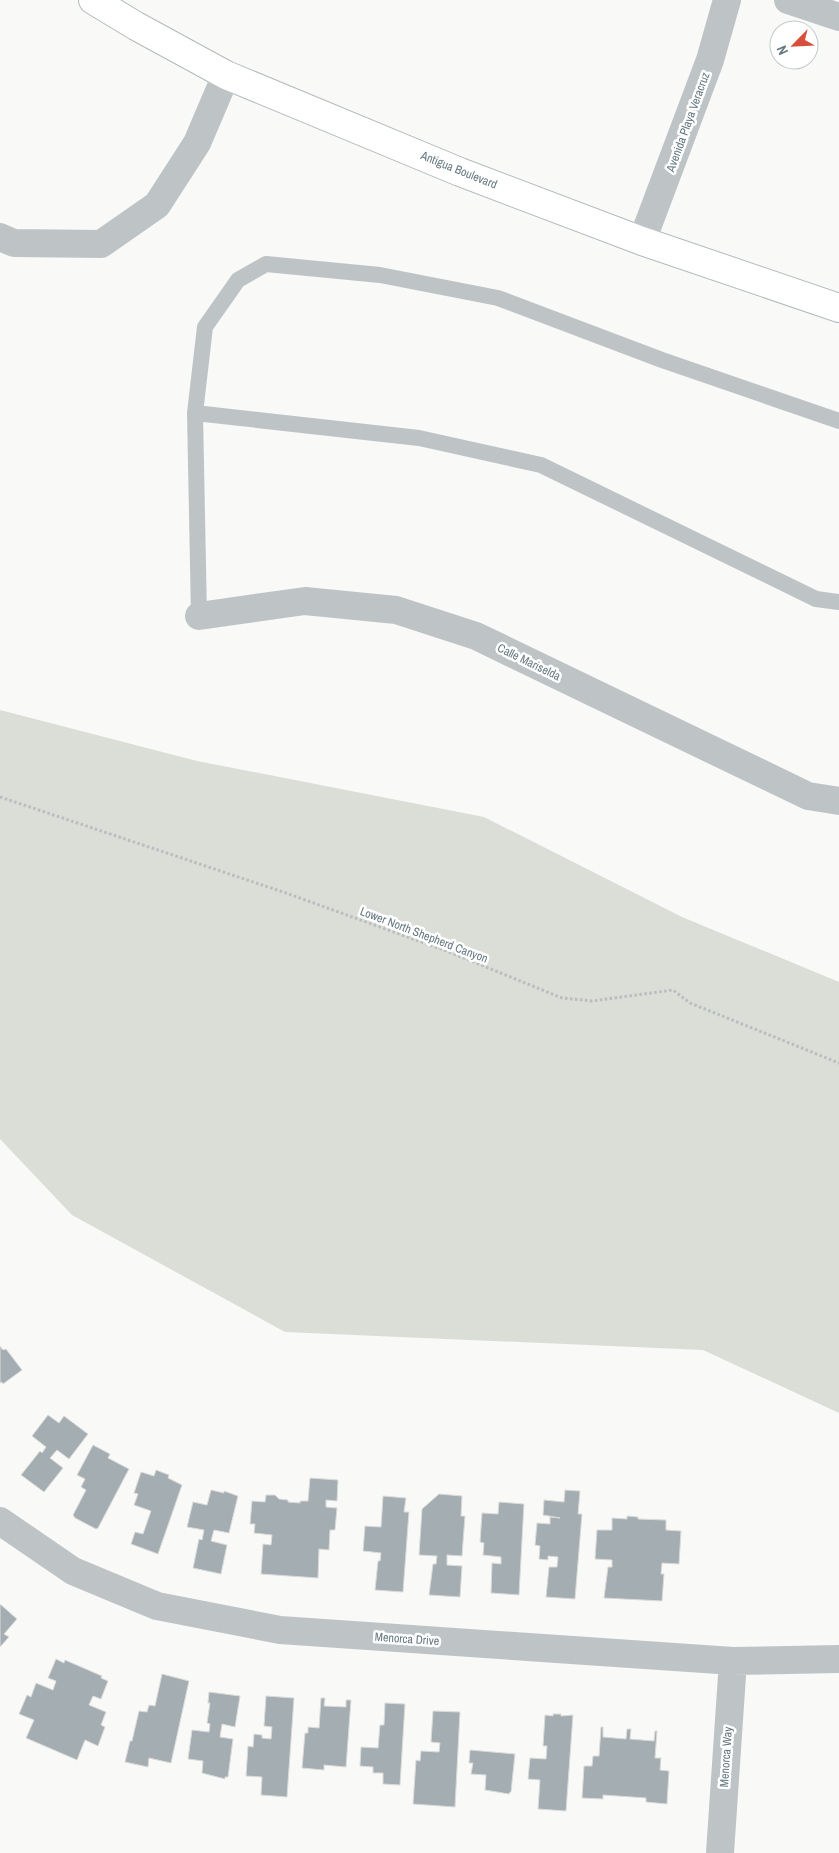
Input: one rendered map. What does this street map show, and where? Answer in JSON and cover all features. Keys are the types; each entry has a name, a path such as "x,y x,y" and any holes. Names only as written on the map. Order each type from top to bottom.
{"main road":[{"name":"Antigua Boulevard","path":"93,0 136,26 226,75 460,172 642,241 839,308"}],"street":[{"name":"Avenida Playa Veracruz","path":"642,241 710,60 727,0"},
{"path":"788,0 839,17"},
{"path":"0,237 14,243 102,244 157,206 197,143 226,75"},
{"name":"Calle Mariselda","path":"199,616 305,601 396,610 476,636 808,796 839,801"},
{"name":"Menorca Drive","path":"0,1521 73,1571 156,1606 280,1630 733,1661 839,1659"},
{"name":"Menorca Way","path":"720,1853 733,1661"}],"lane":[{"path":"199,616 195,413 204,327 238,280 266,264 380,275 498,298 662,360 839,422"},
{"path":"195,413 419,438 542,465 816,599 839,602"}],"path":[{"name":"Lower North Shepherd Canyon","path":"0,797 295,896 449,952 562,998 592,1001 673,990 690,1003 839,1063"}],"shaded area":[{"path":"0,710 197,761 484,817 682,917 839,982 839,1413 703,1350 285,1332 72,1215 0,1139"}],"building":[{"path":"0,1346 3,1350 6,1349 22,1370 3,1384 2,1382 0,1383"},
{"path":"48,1415 59,1423 64,1416 88,1434 69,1459 57,1450 50,1458 63,1468 44,1492 21,1475 40,1451 42,1453 46,1447 32,1436"},
{"path":"93,1445 110,1454 108,1458 129,1469 96,1529 75,1518 73,1515 86,1490 81,1487 85,1479 77,1475"},
{"path":"156,1470 169,1475 168,1478 182,1485 158,1554 131,1544 135,1532 143,1534 151,1511 134,1505 138,1494 134,1493 141,1472 154,1476"},
{"path":"310,1478 338,1480 337,1501 326,1500 326,1507 337,1508 335,1530 330,1530 329,1550 319,1549 318,1578 261,1574 263,1544 271,1545 272,1535 254,1533 255,1524 250,1524 252,1501 265,1502 266,1495 275,1495 279,1499 288,1500 288,1502 300,1503 300,1501 308,1501"},
{"path":"211,1490 224,1493 224,1491 238,1496 229,1533 214,1530 211,1541 227,1545 221,1574 193,1568 199,1539 202,1540 204,1530 187,1527 193,1502 207,1505"},
{"path":"565,1490 580,1491 578,1514 582,1514 575,1599 546,1597 549,1567 557,1567 558,1557 548,1556 548,1560 539,1559 540,1546 535,1545 537,1523 550,1524 550,1517 560,1518 543,1515 544,1500 564,1502"},
{"path":"439,1494 462,1496 461,1516 465,1516 462,1556 447,1555 447,1565 462,1566 460,1597 429,1595 433,1564 436,1564 437,1556 419,1555 422,1509"},
{"path":"383,1496 406,1498 404,1512 409,1512 403,1592 375,1590 378,1561 380,1561 381,1553 363,1551 365,1526 381,1527"},
{"path":"499,1502 524,1504 519,1595 491,1593 492,1563 501,1564 501,1557 483,1555 484,1543 480,1542 482,1513 498,1514"},
{"path":"627,1516 638,1517 638,1519 666,1520 666,1530 681,1531 679,1564 662,1563 661,1574 664,1574 662,1601 604,1598 608,1567 612,1567 612,1560 595,1559 597,1530 612,1530 612,1518 627,1519"},
{"path":"0,1604 17,1619 4,1634 9,1637 0,1647"},
{"path":"56,1659 64,1663 65,1660 102,1676 101,1678 108,1681 101,1699 93,1696 89,1705 106,1712 101,1725 105,1727 98,1746 85,1740 77,1760 26,1738 34,1720 19,1714 27,1695 31,1697 36,1683 53,1690 56,1681 48,1678"},
{"path":"162,1674 189,1681 171,1763 149,1758 148,1767 125,1762 139,1711 147,1712 149,1705 155,1706"},
{"path":"209,1692 240,1696 235,1727 222,1724 220,1737 233,1739 228,1777 225,1777 225,1779 202,1773 203,1761 188,1759 192,1730 209,1732 210,1724 207,1723 210,1703 208,1703"},
{"path":"266,1696 294,1698 287,1797 261,1795 262,1777 246,1776 248,1746 253,1747 254,1734 262,1735 262,1738 271,1739 272,1727 264,1726"},
{"path":"321,1698 325,1698 324,1706 346,1707 346,1700 351,1700 346,1767 324,1765 324,1770 302,1768 305,1733 308,1733 308,1727 319,1728"},
{"path":"385,1703 405,1704 400,1785 383,1784 383,1773 373,1773 373,1767 360,1766 361,1747 378,1748 380,1725 384,1725"},
{"path":"433,1711 460,1712 455,1807 413,1804 416,1760 420,1761 421,1751 439,1752 440,1743 431,1742"},
{"path":"553,1714 561,1714 561,1716 573,1715 566,1811 538,1809 540,1780 528,1779 530,1758 546,1759 547,1746 543,1746 545,1715 553,1716"},
{"path":"601,1727 603,1727 603,1737 626,1739 627,1729 631,1729 630,1739 654,1741 655,1731 657,1731 655,1758 661,1758 660,1770 669,1771 667,1804 646,1802 646,1798 603,1795 603,1799 582,1798 584,1766 592,1766 593,1756 599,1756"},
{"path":"470,1750 515,1754 511,1792 509,1794 485,1790 486,1775 471,1774 473,1763 469,1763"}]}
